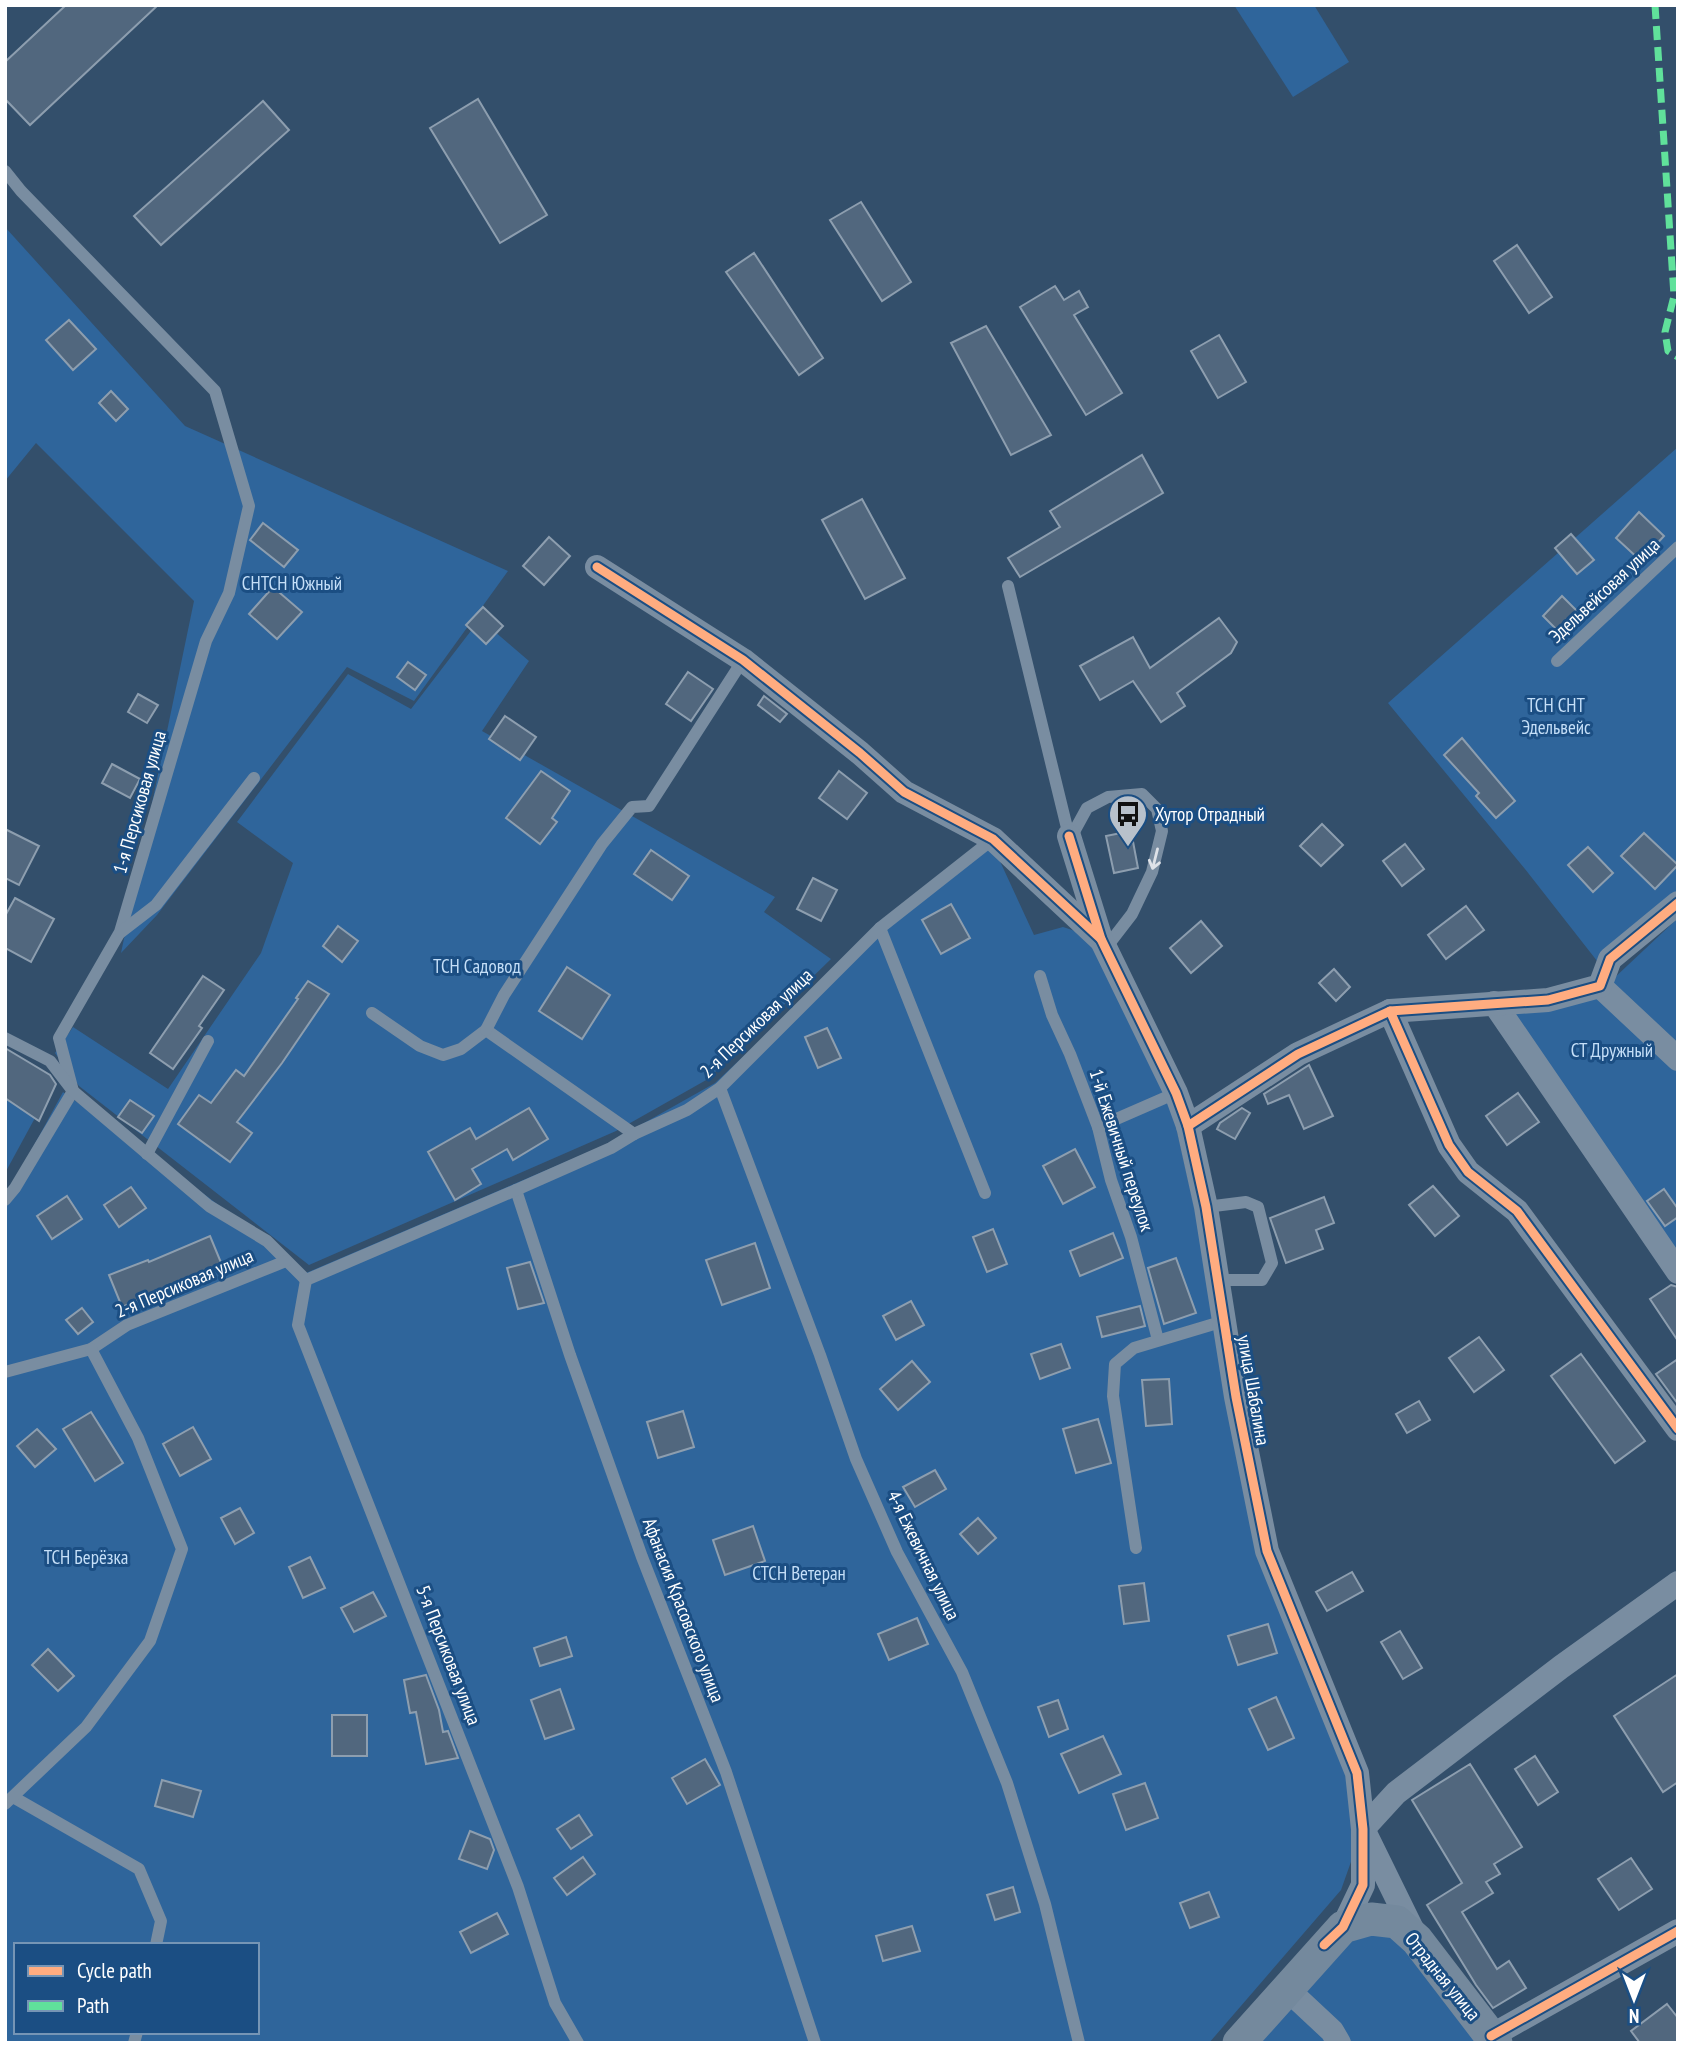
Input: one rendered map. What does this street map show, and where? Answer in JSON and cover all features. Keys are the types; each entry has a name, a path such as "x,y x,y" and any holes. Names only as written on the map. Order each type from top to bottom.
{"main road":[{"name":"Отрадная улица","path":"1333,1936 1371,1919 1397,1922 1417,1940 1493,2040"},
{"name":"улица Шабалина","path":"1239,2043 1333,1936"}],"street":[{"path":"597,567 743,660 904,792 993,839 1103,944"},
{"name":"улица Шабалина","path":"1069,837 1103,944 1176,1093 1188,1126 1206,1207 1236,1396 1267,1551 1357,1773 1363,1829 1363,1885 1333,1936"},
{"path":"1600,986 1610,959 1678,902"},
{"path":"1188,1126 1298,1054 1390,1011 1548,1000 1600,986"},
{"path":"1600,986 1678,1059"},
{"path":"1494,1003 1678,1272"},
{"path":"1390,1011 1449,1145 1468,1172 1517,1211 1678,1429"},
{"path":"1417,1940 1363,1829 1396,1793 1561,1667 1678,1583"},
{"path":"1493,2040 1678,1931"},
{"path":"1287,1989 1332,2031 1339,2043"}],"lane":[{"name":"1-я Персиковая улица","path":"5,171 21,191 215,391 249,506 229,593 206,641 120,932 59,1038 73,1091"},
{"name":"Эдельвейсовая улица","path":"1557,662 1678,547"},
{"path":"1009,586 1069,837"},
{"path":"372,1013 420,1046 443,1055 461,1049 486,1030 504,995 602,844 632,807 649,806 743,660"},
{"path":"120,932 156,905 254,778"},
{"path":"1069,837 1087,808 1108,797 1142,794 1157,809 1162,831 1152,872 1132,914 1103,944"},
{"name":"2-я Персиковая улица","path":"306,1280 516,1191 687,1110 720,1088 880,928 993,839"},
{"path":"880,928 985,1194"},
{"name":"1-й Ежевичный переулок","path":"1040,976 1052,1015 1098,1127 1158,1340"},
{"path":"486,1030 634,1134"},
{"path":"5,1038 50,1061 73,1091 209,1206 267,1241 306,1280"},
{"path":"148,1154 208,1041"},
{"name":"4-я Ежевичная улица","path":"720,1088 856,1459 897,1552 962,1672 1007,1783 1045,1904 1079,2043"},
{"path":"5,1200 15,1188 73,1091"},
{"path":"1098,1127 1176,1093"},
{"name":"Афанасия Красовского улица","path":"516,1191 570,1355 642,1557 726,1772 815,2043"},
{"path":"1206,1207 1246,1202 1258,1207 1272,1263 1262,1280 1219,1280"},
{"name":"2-я Персиковая улица","path":"5,1372 91,1349 127,1325 286,1261"},
{"name":"5-я Персиковая улица","path":"306,1280 298,1325 518,1887 555,2003 578,2043"},
{"path":"1136,1548 1113,1396 1115,1364 1133,1348 1224,1321"},
{"path":"91,1349 138,1438 182,1549 150,1641 86,1727 9,1801 139,1868 161,1921 156,1943"}],"green space":[{"path":"1234,5 1314,5 1349,62 1293,97"},
{"name":"СНТСН Южный","path":"5,227 185,426 508,571 414,701 347,667 157,915 121,953 194,601 36,443 5,481"},
{"name":"ТСН СНТ Эдельвейс","path":"1678,447 1678,898 1601,966 1388,703"},
{"name":"ТСН Садовод","path":"480,619 529,661 482,731 775,897 764,912 831,959 708,1079 616,1131 309,1265 79,1086 55,1053 73,1027 168,1089 261,953 293,863 237,822 348,674 411,709"},
{"name":"СТСН Ветеран","path":"992,844 1034,935 1063,927 1106,941 1158,1048 1272,1545 1364,1825 1341,1890 1209,2043 5,2043 5,1199 63,1092 208,1197 306,1273 605,1145 715,1083 870,938"},
{"name":"СТ Дружный","path":"1678,918 1678,1263 1507,1011 1611,981"},
{"path":"5,1055 54,1083 5,1173"},
{"path":"1371,1919 1417,1940 1495,2043 1241,2043"}],"building":[{"path":"66,5 158,5 30,125 5,99 5,62"},
{"path":"478,99 547,215 500,243 430,128"},
{"path":"263,101 289,130 161,245 134,216"},
{"path":"861,202 911,282 882,301 830,220"},
{"path":"1517,245 1552,297 1529,313 1494,261"},
{"path":"754,253 823,358 799,375 726,272"},
{"path":"1055,286 1064,300 1079,291 1088,307 1074,315 1122,393 1086,415 1020,307"},
{"path":"69,320 96,349 73,370 46,340"},
{"path":"986,326 1051,435 1011,455 951,343"},
{"path":"1219,335 1246,382 1218,398 1191,351"},
{"path":"111,391 128,409 116,421 99,403"},
{"path":"1142,455 1163,493 1020,577 1008,558 1060,527 1050,511"},
{"path":"862,499 905,578 865,599 822,520"},
{"path":"1639,512 1664,536 1641,561 1616,538"},
{"path":"263,523 298,550 284,567 250,540"},
{"path":"1571,534 1594,560 1577,574 1555,548"},
{"path":"549,537 570,556 544,585 523,566"},
{"path":"273,587 302,612 277,639 249,614"},
{"path":"1562,596 1579,613 1560,633 1543,616"},
{"path":"483,607 503,626 486,644 466,625"},
{"path":"1219,618 1237,642 1231,653 1177,693 1185,706 1161,722 1133,681 1100,700 1080,666 1133,637 1150,668"},
{"path":"408,662 426,675 415,690 397,677"},
{"path":"688,672 713,689 691,721 666,704"},
{"path":"138,694 158,705 147,723 128,712"},
{"path":"764,696 787,714 780,722 758,705"},
{"path":"505,716 536,737 520,760 489,739"},
{"path":"1462,738 1515,801 1496,818 1476,796 1479,793 1444,755"},
{"path":"112,764 140,779 130,798 102,783"},
{"path":"541,771 570,791 552,818 557,822 540,844 506,818"},
{"path":"839,771 867,793 847,819 819,798"},
{"path":"1322,824 1343,845 1321,866 1300,846"},
{"path":"5,829 39,846 19,885 5,878"},
{"path":"1131,831 1138,868 1114,873 1106,836"},
{"path":"1644,833 1678,865 1655,889 1621,856"},
{"path":"1405,844 1424,869 1402,886 1383,861"},
{"path":"1588,847 1613,873 1593,892 1568,865"},
{"path":"651,850 689,876 672,900 634,874"},
{"path":"813,878 837,890 821,921 797,909"},
{"path":"15,898 54,919 31,962 5,948 5,916"},
{"path":"951,904 970,938 941,954 922,920"},
{"path":"1466,906 1484,930 1446,959 1428,935"},
{"path":"1201,921 1222,946 1191,973 1170,948"},
{"path":"338,926 358,941 342,962 323,946"},
{"path":"567,967 610,995 582,1039 539,1011"},
{"path":"1334,969 1350,987 1336,1001 1319,983"},
{"path":"203,976 224,990 199,1026 202,1028 173,1069 150,1053"},
{"path":"308,981 329,994 282,1063 237,1122 252,1133 230,1162 178,1124 199,1095 211,1103 236,1070 244,1076"},
{"path":"827,1028 841,1058 818,1068 805,1037"},
{"path":"5,1048 50,1075 56,1084 39,1121 5,1098"},
{"path":"1309,1065 1333,1116 1304,1129 1289,1095 1268,1104 1264,1094"},
{"path":"1518,1093 1539,1122 1507,1145 1486,1116"},
{"path":"130,1100 154,1116 142,1133 118,1117"},
{"path":"529,1108 548,1139 513,1160 507,1149 472,1169 481,1184 455,1200 428,1152 470,1128 476,1139"},
{"path":"1242,1108 1250,1113 1235,1139 1217,1129 1220,1123"},
{"path":"1075,1149 1095,1187 1063,1204 1043,1166"},
{"path":"1433,1186 1459,1216 1435,1236 1409,1205"},
{"path":"131,1187 146,1208 119,1227 104,1205"},
{"path":"1664,1189 1678,1209 1678,1217 1665,1226 1647,1201"},
{"path":"67,1196 82,1219 52,1239 37,1216"},
{"path":"1324,1197 1334,1223 1316,1230 1323,1249 1286,1263 1270,1218"},
{"path":"993,1229 1007,1264 987,1272 973,1237"},
{"path":"1113,1233 1123,1258 1080,1276 1070,1251"},
{"path":"210,1236 222,1265 122,1307 109,1275 148,1260 149,1262"},
{"path":"755,1243 770,1288 722,1305 706,1260"},
{"path":"1176,1258 1196,1313 1164,1324 1148,1268"},
{"path":"530,1262 544,1303 518,1309 507,1268"},
{"path":"1671,1285 1678,1287 1678,1341 1650,1299"},
{"path":"911,1301 924,1325 896,1340 883,1316"},
{"path":"1140,1306 1145,1326 1102,1337 1097,1317"},
{"path":"82,1308 93,1322 78,1334 66,1320"},
{"path":"1479,1337 1504,1370 1474,1392 1449,1358"},
{"path":"1061,1344 1070,1368 1040,1379 1031,1354"},
{"path":"1581,1354 1645,1441 1615,1463 1551,1376"},
{"path":"1678,1359 1678,1404 1656,1374"},
{"path":"912,1361 930,1382 898,1410 880,1389"},
{"path":"1169,1379 1172,1424 1146,1426 1142,1380"},
{"path":"1419,1401 1430,1420 1407,1433 1396,1414"},
{"path":"683,1411 694,1447 658,1458 647,1422"},
{"path":"91,1412 123,1463 95,1481 63,1429"},
{"path":"1098,1419 1111,1463 1076,1473 1063,1429"},
{"path":"193,1427 211,1459 180,1476 163,1444"},
{"path":"37,1429 56,1449 35,1467 17,1446"},
{"path":"935,1470 946,1489 915,1507 903,1487"},
{"path":"240,1508 254,1533 235,1544 221,1518"},
{"path":"978,1518 996,1538 978,1554 960,1534"},
{"path":"753,1526 765,1561 725,1575 713,1540"},
{"path":"310,1557 325,1588 303,1598 289,1567"},
{"path":"1352,1572 1363,1591 1327,1611 1316,1592"},
{"path":"1144,1583 1149,1621 1124,1624 1119,1586"},
{"path":"373,1592 386,1616 354,1632 341,1608"},
{"path":"917,1618 928,1644 889,1660 878,1634"},
{"path":"1268,1624 1277,1653 1238,1665 1228,1636"},
{"path":"1400,1631 1422,1668 1403,1679 1381,1642"},
{"path":"566,1637 572,1656 540,1666 534,1648"},
{"path":"48,1649 74,1676 58,1691 32,1665"},
{"path":"1678,1674 1678,1782 1663,1792 1614,1716"},
{"path":"426,1675 439,1710 443,1732 448,1731 458,1758 426,1764 416,1712 410,1713 404,1680"},
{"path":"560,1689 574,1729 545,1739 531,1700"},
{"path":"1276,1697 1294,1738 1268,1750 1249,1709"},
{"path":"1058,1700 1068,1729 1049,1737 1038,1707"},
{"path":"332,1715 367,1715 367,1756 332,1756"},
{"path":"1103,1736 1121,1774 1079,1793 1061,1754"},
{"path":"1535,1756 1558,1792 1538,1805 1515,1769"},
{"path":"705,1759 720,1785 687,1804 672,1778"},
{"path":"1470,1764 1522,1847 1494,1864 1500,1874 1486,1882 1493,1893 1462,1912 1497,1969 1509,1961 1526,1988 1493,2008 1427,1905 1462,1883 1412,1800"},
{"path":"162,1780 201,1791 193,1817 155,1806"},
{"path":"1145,1783 1158,1818 1126,1830 1113,1794"},
{"path":"579,1815 592,1835 571,1849 557,1829"},
{"path":"470,1831 490,1839 494,1850 487,1869 459,1859"},
{"path":"583,1857 595,1874 567,1895 554,1878"},
{"path":"1631,1858 1652,1889 1619,1910 1598,1879"},
{"path":"1013,1887 1020,1912 995,1920 987,1895"},
{"path":"1209,1892 1219,1917 1190,1928 1180,1903"},
{"path":"497,1913 508,1934 471,1953 460,1932"},
{"path":"912,1926 920,1951 883,1961 876,1936"},
{"path":"1667,2004 1678,2018 1678,2043 1640,2043 1631,2031"}],"marked path":[{"path":"1655,5 1674,296 1665,332 1668,351 1678,357"}],"cycle path":[{"path":"597,567 743,660 860,753 904,792 993,839 1101,939"},
{"path":"1069,836 1101,939 1176,1093 1188,1126 1206,1207 1236,1397 1267,1551 1357,1773 1363,1829 1363,1885 1343,1927 1324,1945"},
{"path":"1188,1126 1298,1054 1390,1011 1548,1000 1600,986 1610,959 1678,903"},
{"path":"1390,1011 1449,1145 1468,1172 1517,1211 1678,1429"},
{"path":"1491,2036 1678,1931"}],"place":[{"name":"Хутор Отрадный","path":"1128,848"}],"park label":[{"name":"ТСН Берёзка","path":"86,1557"}]}
